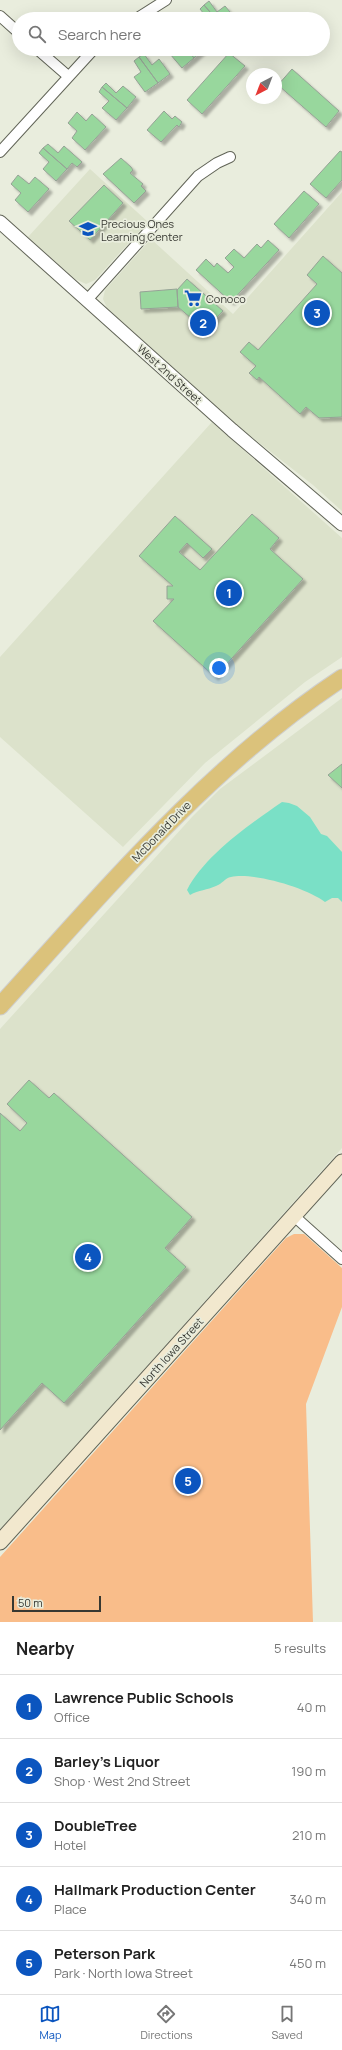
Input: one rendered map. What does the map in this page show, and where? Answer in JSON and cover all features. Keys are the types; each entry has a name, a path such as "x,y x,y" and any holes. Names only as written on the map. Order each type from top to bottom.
{"highway":[{"name":"McDonald Drive","path":"0,1006 167,824 209,782 296,711 342,678"}],"main road":[{"name":"North Iowa Street","path":"0,1542 342,1162"}],"street":[{"path":"147,12 166,0"},
{"path":"0,16 12,27"},
{"path":"45,56 68,76"},
{"path":"0,152 87,56"},
{"path":"87,300 198,176 216,162 230,157"},
{"name":"West 2nd Street","path":"0,222 232,430 342,524"},
{"path":"294,1216 342,1260"}],"shaded area":[{"name":"Precious Ones Learning Center","path":"90,169 148,222 95,280 86,284 75,279 28,237"},
{"path":"342,192 342,511 313,485 243,430 107,308 103,299 105,290 151,239 233,314"},
{"path":"212,422 342,538 342,657 305,682 205,763 123,847 0,737 0,657"},
{"path":"342,698 342,1148 0,1530 0,1029 192,817 220,789"},
{"path":"294,1234 304,1234 342,1268 342,1307 306,1404 313,1622 0,1622 0,1557 286,1238"}],"water":[{"path":"282,802 297,806 310,817 321,834 327,836 342,852 342,902 338,898 332,898 325,902 306,891 280,882 241,876 231,877 218,885 190,895 187,890 205,865 229,841"}],"building":[{"path":"209,1 217,12 210,12 204,5"},
{"path":"204,5 210,12 202,12 200,9"},
{"path":"225,6 230,12 217,12"},
{"path":"145,56 152,65 159,59 170,74 158,83 139,57"},
{"path":"172,56 192,56 194,58 182,68"},
{"path":"226,56 233,56 245,66 202,114 187,100"},
{"path":"139,57 158,83 145,92 134,77 141,72 134,61"},
{"path":"292,69 339,111 326,127 282,88 282,80"},
{"path":"106,83 116,93 123,86 136,97 127,108 102,87"},
{"path":"102,87 127,108 116,120 102,108 109,101 99,92"},
{"path":"164,111 172,119 175,116 182,122 179,127 177,125 161,142 147,130"},
{"path":"77,112 86,121 92,114 106,127 85,150 72,138 77,131 68,123"},
{"path":"48,144 58,153 64,146 82,162 77,167 72,163 67,169 43,148"},
{"path":"43,148 67,169 56,181 43,169 49,162 39,153"},
{"path":"340,151 342,152 342,180 326,198 310,184"},
{"path":"121,158 131,167 133,170 130,173 143,184 141,186 146,191 134,203 103,174"},
{"path":"18,175 29,184 35,177 49,189 28,212 15,200 21,193 11,184"},
{"path":"104,185 123,203 90,240 69,221"},
{"path":"304,191 319,204 289,238 274,224"},
{"path":"268,240 279,250 231,302 196,270 206,259 214,267 217,263 228,273 234,267 225,258 234,249 244,258 257,244 261,248"},
{"path":"323,256 342,273 342,417 319,418 306,407 300,414 259,377 257,380 249,373 256,366 240,352 249,342 258,350 317,284 307,275"},
{"name":"Conoco","path":"187,279 223,311 205,330 178,307 177,290"},
{"name":"Conoco","path":"177,289 178,307 141,309 140,292"},
{"path":"252,514 279,538 270,549 303,579 215,677 153,621 174,599 167,599 167,586 173,586 139,556 175,516 212,549 203,558 187,543 179,552 200,570"},
{"path":"342,764 342,788 328,775"},
{"path":"29,1080 49,1098 54,1093 192,1217 165,1248 186,1267 64,1403 42,1383 0,1430 0,1113 20,1131 27,1123 7,1104"}],"place":[{"name":"Precious Ones Learning Center","path":"88,229"},
{"name":"Conoco","path":"193,298"},
{"name":"DoubleTree","path":"317,313"},
{"name":"Barley's Liquor","path":"203,323"},
{"name":"Lawrence Public Schools","path":"229,593"},
{"name":"Hallmark Production Center","path":"88,1257"},
{"name":"Peterson Park","path":"188,1481"}]}
